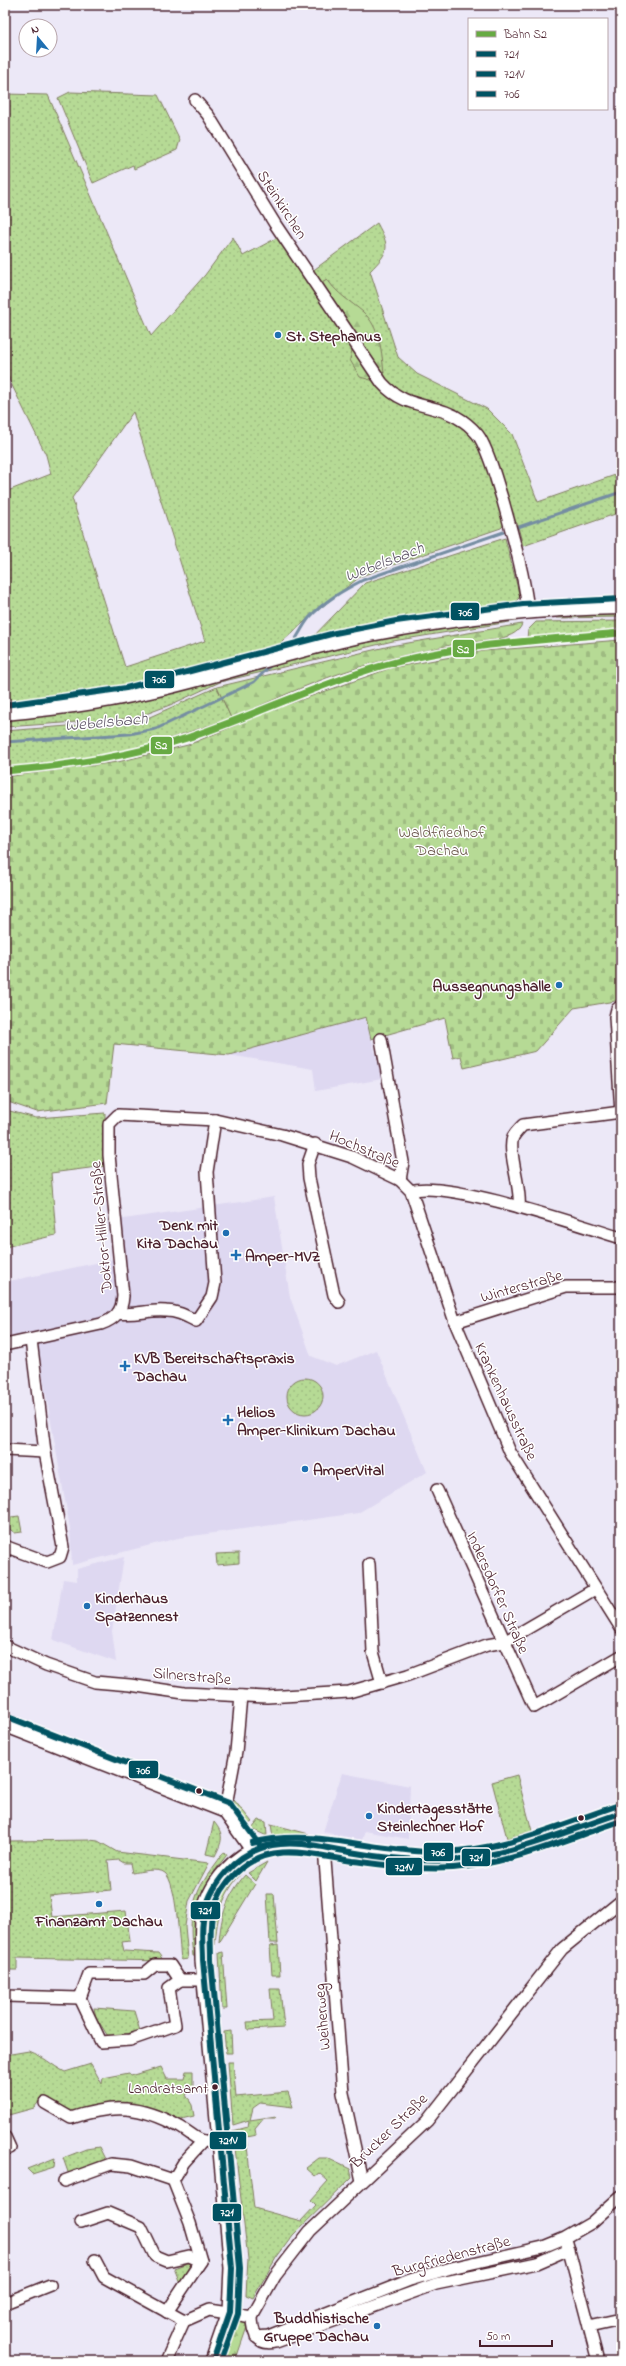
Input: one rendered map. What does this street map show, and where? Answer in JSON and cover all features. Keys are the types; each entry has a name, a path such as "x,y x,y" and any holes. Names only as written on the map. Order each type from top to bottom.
{"main road":[{"path":"5,1724 225,1810 254,1851"},
{"path":"212,2361 230,2312 232,2268 222,2141 205,1980 204,1920 208,1903 214,1889 228,1870 244,1856 254,1851 276,1845 324,1848 410,1860 460,1860 525,1846 621,1813"}],"street":[{"name":"Steinkirchen","path":"195,100 208,115 275,224 382,383 391,393 404,400 448,414 463,421 479,437 491,464 510,524 528,610"},
{"path":"5,713 76,705 145,692 364,635 466,618 528,610 621,607"},
{"path":"519,1207 520,1199 512,1149 513,1137 523,1125 621,1113 615,1017 617,1009 621,1006"},
{"path":"381,1039 403,1162 400,1180"},
{"name":"Hochstraße","path":"113,1117 122,1114 215,1120 314,1144 352,1157 400,1180 411,1191"},
{"name":"Doktor-Hiller-Straße","path":"5,1345 100,1324 118,1313 123,1296 109,1155 109,1124 113,1117"},
{"path":"118,1313 129,1315 164,1310 178,1312 196,1321 212,1297 215,1283 207,1172 215,1120"},
{"path":"314,1144 308,1164 309,1178 334,1295 339,1302"},
{"path":"411,1191 432,1189 519,1207 621,1238"},
{"name":"Krankenhausstraße","path":"411,1191 455,1322 510,1452 621,1628"},
{"name":"Winterstraße","path":"455,1322 566,1287 621,1287"},
{"path":"5,1552 7,1547 47,1562 60,1557 63,1547 45,1452 32,1340"},
{"path":"5,1450 45,1452"},
{"name":"Indersdorfer Straße","path":"437,1490 534,1707 621,1656"},
{"path":"369,1564 373,1652 382,1683"},
{"name":"Silnerstraße","path":"5,1646 46,1665 95,1682 130,1685 184,1693 240,1696 267,1697 349,1692 382,1683 487,1645 504,1642 595,1589"},
{"path":"225,1810 236,1752 240,1696"},
{"name":"Weiherweg","path":"324,1848 344,2099 362,2181"},
{"name":"Brucker Straße","path":"252,2317 275,2276 310,2231 428,2121 562,1949 621,1901"},
{"path":"180,1980 170,1965 156,1965 144,1974 89,1974 80,1998 101,2042 130,2040 175,2025 169,1988 180,1980 205,1980"},
{"path":"5,1996 80,1998"},
{"path":"45,2103 71,2118 95,2110 115,2107 153,2114 202,2142 222,2141"},
{"path":"5,2137 10,2148"},
{"path":"173,2180 184,2162 202,2142"},
{"path":"64,2181 110,2164 132,2166 173,2180"},
{"path":"173,2180 190,2224 201,2261"},
{"name":"Burgfriedenstraße","path":"252,2317 252,2330 256,2337 268,2336 426,2275 543,2247 567,2244 621,2196"},
{"path":"81,2222 108,2213 141,2227 155,2256 167,2261 188,2256 201,2261"},
{"path":"567,2244 598,2361"},
{"path":"95,2260 104,2277 184,2321"},
{"path":"167,2312 201,2261"},
{"path":"5,2303 50,2285"},
{"path":"166,2361 184,2321 209,2310 230,2312 252,2317"},
{"path":"589,2326 621,2319"}],"shaded area":[{"path":"366,1017 382,1079 316,1091 313,1069 229,1055"},
{"name":"Helios Amper-Klinikum Dachau","path":"274,1197 290,1297 311,1356 336,1366 376,1350 427,1472 358,1513 178,1538 72,1565 70,1528 37,1344 11,1336 5,1298 5,1282 120,1258 117,1220"},
{"name":"Kinderhaus Spatzennest","path":"124,1557 112,1631 116,1662 53,1640 63,1579 77,1581 77,1569"},
{"name":"Kindertagesstätte Steinlechner Hof","path":"342,1773 410,1786 408,1839 365,1831 362,1840 323,1832"}],"green space":[{"path":"70,92 158,95 180,140 177,150 134,169 133,165 93,183 58,98"},
{"path":"5,94 48,95 151,336 205,275 233,237 243,256 284,234 311,272 377,223 386,243 386,248 377,264 370,271 398,357 417,374 487,409 512,434 538,502 621,473 621,512 523,546 517,523 506,523 501,528 361,576 313,614 273,650 59,704 5,708 5,492 51,474 46,455 5,371","holes":["327,279 337,293 378,334 384,374 322,282","133,412 205,641 125,667 72,498"]},
{"path":"327,279 339,293 369,318 377,333 384,375 322,282"},
{"path":"349,336 378,382 360,377 350,360 352,350"},
{"path":"505,538 520,597 513,604 363,629 308,642 365,583"},
{"path":"621,612 621,617 557,618 557,615"},
{"path":"547,616 548,618 528,619 393,641 220,682 170,705 135,718 5,727 5,718 450,625"},
{"path":"621,621 621,629 527,638 528,630 536,622"},
{"path":"522,624 512,635 503,638 456,644 355,668 313,683 231,718 217,687 390,646"},
{"name":"Waldfriedhof Dachau","path":"621,640 621,1000 574,1008 536,1051 464,1068 461,1056 453,1058 445,1018 371,1039 366,1017 229,1055 114,1044 107,1103 37,1112 5,1101 5,777 118,762 188,745 275,709 391,668 484,651"},
{"path":"217,687 231,718 138,749 84,759 5,767 5,731 143,720"},
{"path":"6,1110 36,1118 105,1113 105,1166 51,1173 56,1235 5,1247"},
{"path":"309,1378 318,1383 322,1389 322,1403 318,1409 309,1414 301,1414 292,1409 288,1403 287,1392 292,1383 298,1379"},
{"path":"19,1516 22,1532 15,1533 8,1528 11,1517"},
{"path":"239,1553 239,1563 217,1565 216,1554"},
{"path":"517,1775 532,1831 507,1838 492,1782"},
{"path":"234,1800 252,1822 247,1825 238,1812 231,1807"},
{"path":"259,1820 266,1822 267,1836 252,1829"},
{"path":"214,1822 221,1835 221,1843 215,1856 206,1854"},
{"path":"271,1824 309,1834 309,1836 273,1837"},
{"path":"9,1841 98,1841 117,1852 209,1863 189,1901 185,1926 188,1959 181,1960 175,1900 169,1879 165,1873 154,1870 132,1873 130,1863 124,1863 119,1860 108,1861 111,1890 49,1896 52,1917 126,1911 130,1941 122,1942 124,1951 158,1953 164,1961 17,1958 17,1970 5,1970 5,1850"},
{"path":"223,1853 227,1854 203,1892 198,1914 196,1956 193,1956 191,1928 195,1901 204,1880"},
{"path":"267,1862 256,1881 248,1873"},
{"path":"240,1870 242,1873 225,1897 217,1924 215,1945 212,1945 215,1914 221,1895 232,1878"},
{"path":"245,1875 255,1884 219,1943 223,1915 229,1898"},
{"path":"267,1894 274,1894 278,1943 270,1943"},
{"path":"278,1945 280,1975 272,1975 270,1946"},
{"path":"223,1952 227,2009 222,2009 219,1953"},
{"path":"211,1962 214,1962 217,2011 214,2012"},
{"path":"270,1989 280,1989 284,2028 248,2030 247,2022 273,2021"},
{"path":"94,2008 134,2011 140,2031 109,2038 96,2017"},
{"path":"231,2031 232,2053 226,2053 224,2032"},
{"path":"29,2051 65,2072 91,2064 102,2084 103,2078 129,2073 131,2076 161,2067 167,2079 184,2079 186,2071 193,2071 193,2087 186,2095 192,2105 194,2116 181,2119 111,2104 72,2114 40,2100 34,2108 5,2116 5,2055"},
{"path":"228,2062 233,2062 236,2097 288,2092 293,2107 260,2103 253,2108 250,2120 276,2116 275,2118 264,2118 255,2129 256,2135 246,2137 254,2208 301,2221 316,2205 311,2200 328,2181 319,2173 315,2176 306,2168 319,2158 327,2158 350,2169 352,2177 293,2235 276,2258 253,2298 246,2295 248,2259 233,2131 248,2127 249,2120 233,2125"},
{"path":"226,2129 229,2129 241,2256 241,2291 238,2291 237,2242"},
{"path":"99,2147 106,2161 69,2175 63,2158 86,2149"},
{"path":"55,2158 54,2167 32,2174 27,2169"},
{"path":"190,2262 193,2265 180,2283 174,2268"},
{"path":"242,2319 246,2322 247,2327 237,2356 232,2361 220,2361 234,2325"}],"waterway":[{"name":"Webelsbach","path":"288,649 309,618 321,606 334,596 363,580 621,492"},
{"name":"Webelsbach","path":"5,742 129,734 156,729 254,682 272,664"}],"rail line":[{"name":"S2","path":"5,771 97,760 165,745 235,721 332,682 381,666 410,659 500,644 621,633"}],"transit line":[{"name":"706","path":"5,705 126,688 335,633 396,621 523,604 621,599"},
{"name":"706","path":"8,1717 229,1803 261,1846"},
{"name":"706","path":"252,1843 275,1839 298,1838 321,1839 415,1851 461,1851 530,1836 619,1805"},
{"name":"721","path":"213,2361 230,2312 232,2268 203,1960 202,1926 211,1895 226,1872 247,1855 259,1849 272,1845 292,1843 388,1858 413,1860 452,1860 474,1858 496,1854 538,1842 621,1813"},
{"name":"721V","path":"221,2361 238,2314 240,2268 211,1960 211,1923 213,1911 222,1890 232,1877 249,1863 263,1856 277,1853 307,1853 353,1861 403,1867 453,1868 475,1866 496,1862 538,1850 621,1821"}],"place":[{"name":"St. Stephanus","path":"278,335"},
{"name":"Aussegnungshalle","path":"559,985"},
{"name":"Denk mit Kita Dachau","path":"226,1233"},
{"name":"Amper-MVZ","path":"236,1255"},
{"name":"KVB Bereitschaftspraxis Dachau","path":"125,1366"},
{"name":"Helios Amper-Klinikum Dachau","path":"228,1420"},
{"name":"AmperVital","path":"305,1469"},
{"name":"Kinderhaus Spatzennest","path":"87,1606"},
{"name":"Kindertagesstätte Steinlechner Hof","path":"369,1816"},
{"name":"Finanzamt Dachau","path":"99,1904"},
{"name":"Landratsamt","path":"215,2087"},
{"name":"Buddhistische Gruppe Dachau","path":"377,2326"}]}
